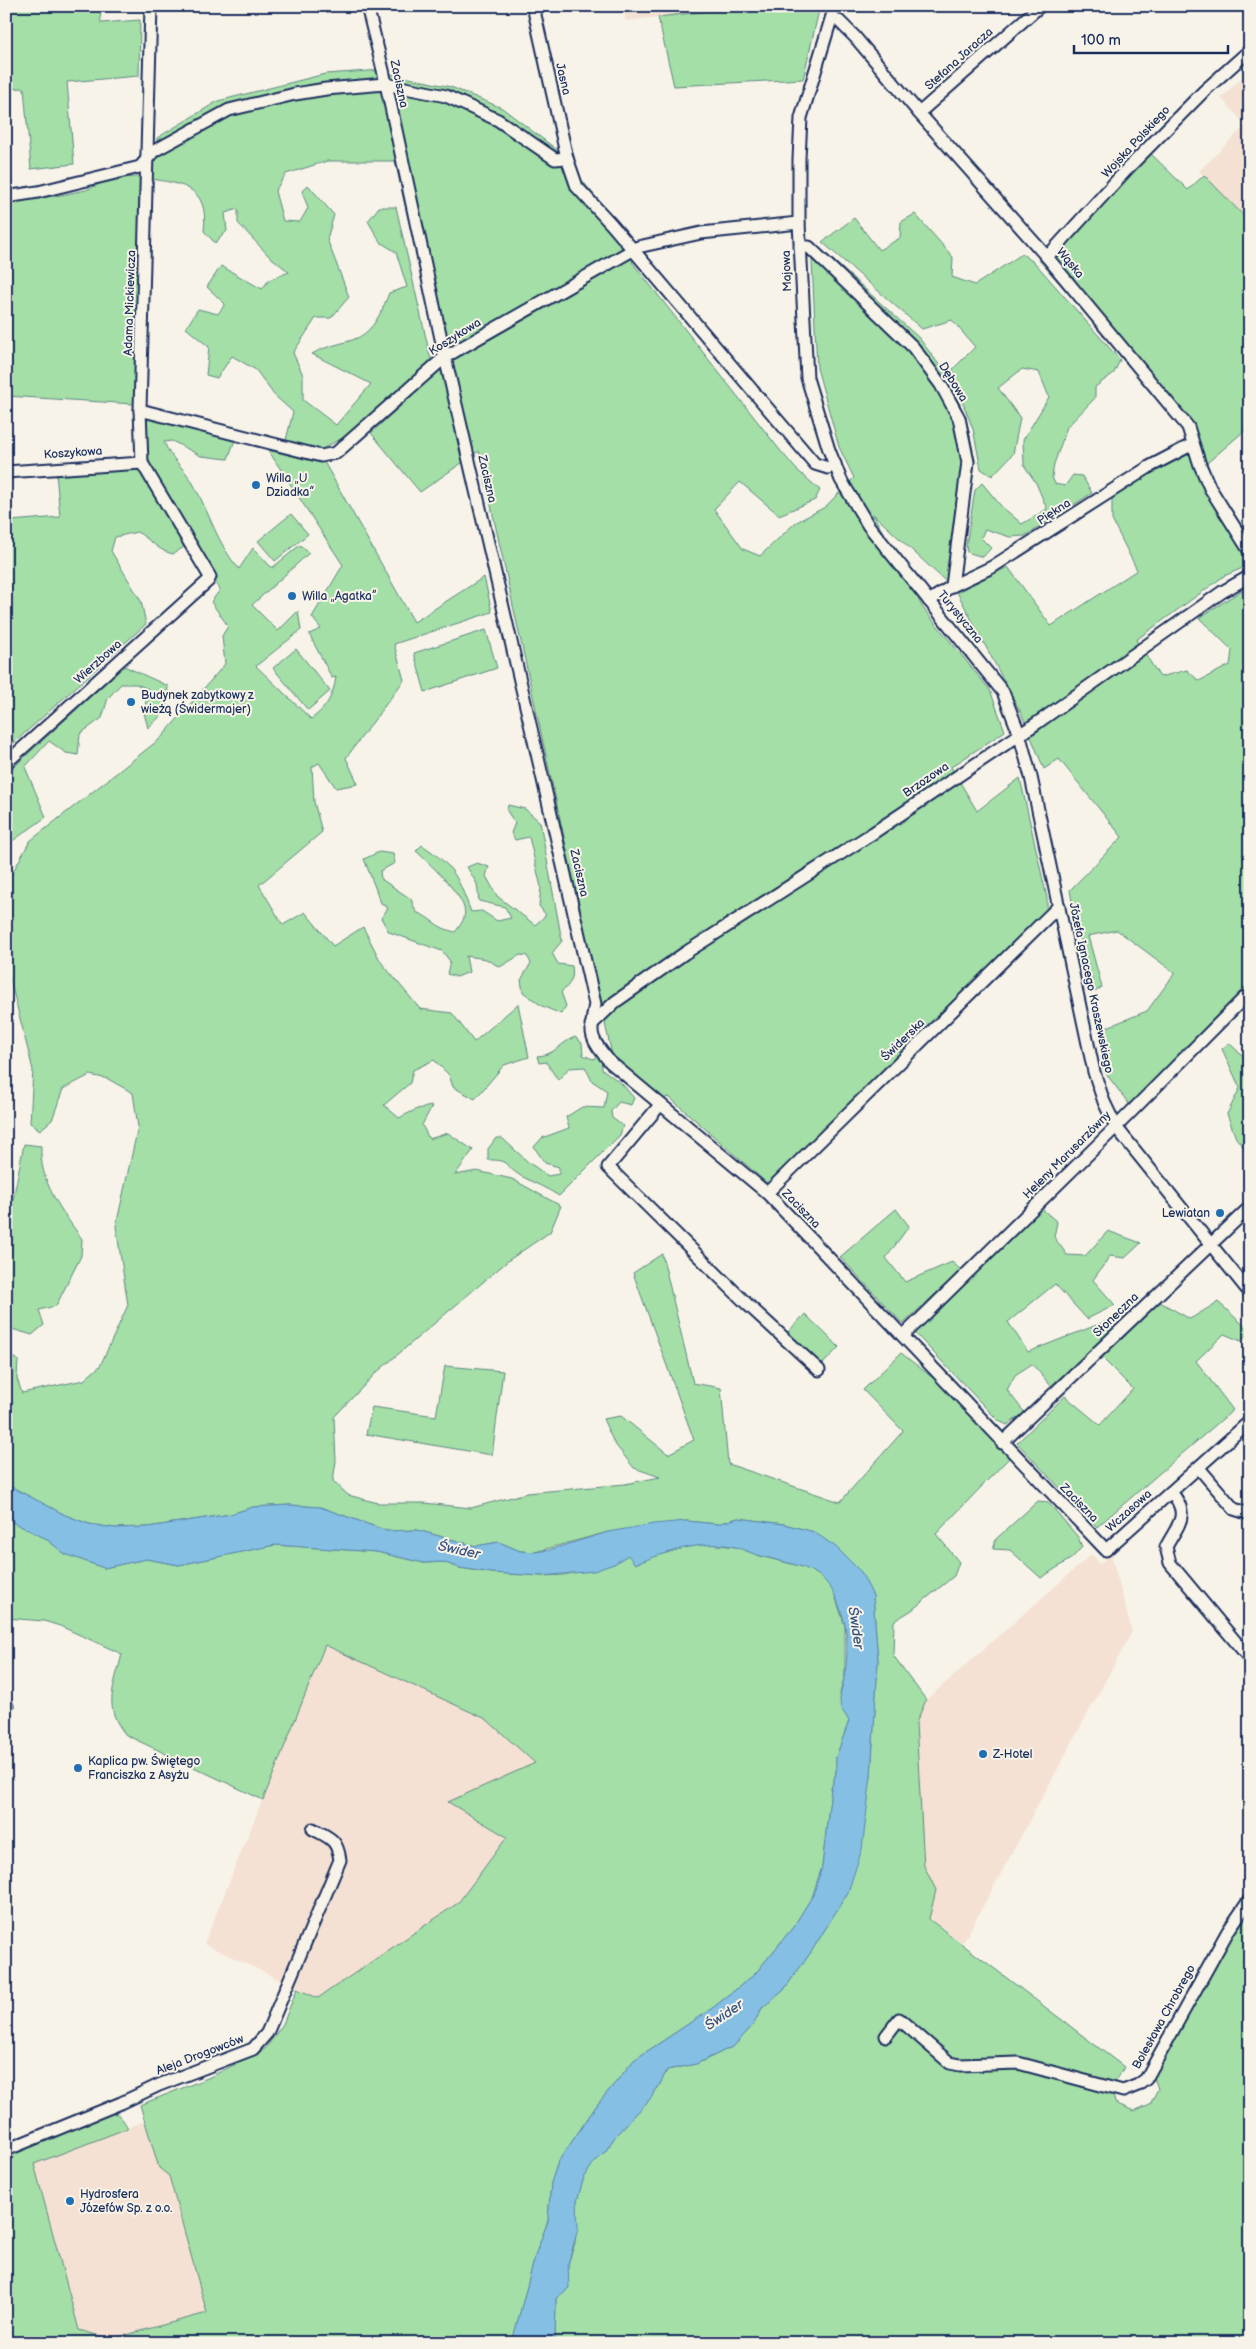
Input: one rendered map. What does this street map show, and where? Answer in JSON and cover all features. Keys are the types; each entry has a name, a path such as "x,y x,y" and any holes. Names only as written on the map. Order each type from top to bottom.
{"street":[{"name":"Adama Mickiewicza","path":"151,6 140,410 142,463 210,577 208,581"},
{"name":"Zaciszna","path":"367,6 445,357 595,1004 590,1034 610,1062 767,1193 1002,1443 1106,1550"},
{"name":"Jasna","path":"533,6 567,158 577,187 815,464 828,468 835,464"},
{"name":"Majowa","path":"835,6 801,118 798,159 799,223 807,378 841,480 868,525"},
{"name":"Stefana Jaracza","path":"919,113 1040,6"},
{"name":"Wąska","path":"832,18 839,21 855,37 919,113 1047,258 1188,427 1210,488 1250,552"},
{"name":"Wojska Polskiego","path":"1047,258 1129,167 1204,91 1250,50"},
{"path":"6,197 38,192 135,168 140,166 163,146 229,110 295,94 326,89 385,84 446,96 498,120 555,159 567,158"},
{"name":"Koszykowa","path":"140,410 321,456 336,453 445,357 638,247 701,233 799,223"},
{"name":"Dębowa","path":"800,246 809,246 913,347 941,385 959,418 968,462 952,586"},
{"name":"Piękna","path":"929,601 952,586 992,568 1149,467 1193,444"},
{"name":"Koszykowa","path":"6,472 142,463"},
{"name":"Turystyczna","path":"868,525 1003,692 1019,733"},
{"name":"Brzozowa","path":"591,1025 615,1002 685,953 873,833 1222,592 1250,576"},
{"name":"Wierzbowa","path":"6,763 208,581"},
{"name":"Józefa Ignacego Kraszewskiego","path":"1019,733 1059,906 1094,1072 1104,1102 1116,1127 1250,1292"},
{"name":"Świderska","path":"767,1193 1059,906"},
{"name":"Heleny Marusarzówny","path":"903,1336 1116,1127 1250,992"},
{"name":"Brzozowa","path":"595,1004 615,1002"},
{"path":"660,1105 608,1167 747,1304 819,1370"},
{"name":"Słoneczna","path":"1002,1443 1250,1208"},
{"name":"Wczasowa","path":"1106,1550 1200,1470 1250,1421"},
{"path":"1200,1470 1234,1509 1250,1514"},
{"path":"1173,1494 1181,1505 1182,1516 1166,1547 1170,1562 1250,1660"},
{"name":"Aleja Drogowców","path":"6,2150 121,2103 159,2085 253,2050 267,2033 340,1860 338,1846 330,1838 313,1829"},
{"name":"Bolesława Chrobrego","path":"886,2036 899,2019 950,2063 960,2065 1018,2063 1124,2091 1146,2079 1228,1931 1250,1899"}],"shaded area":[{"path":"623,6 752,6 626,21"},
{"path":"1250,70 1250,222 1199,171 1246,125 1221,98"},
{"name":"Z-Hotel","path":"1092,1554 1100,1564 1111,1554 1132,1632 963,1943 884,1884 902,1721"},
{"path":"325,1645 486,1719 535,1763 449,1802 507,1837 458,1903 318,1998 204,1944"},
{"path":"145,2121 159,2168 169,2176 207,2313 111,2339 79,2330 34,2163"}],"green space":[{"path":"6,6 100,6 101,23 140,20 139,76 67,82 74,164 31,169 24,88 6,89"},
{"path":"752,6 820,6 803,79 674,86 658,17"},
{"path":"383,70 391,74 451,87 502,108 556,149 642,253 632,262 779,449 796,469 820,490 815,500 779,515 740,482 714,509 743,549 760,556 795,523 825,507 854,478 839,447 817,368 811,240 919,338 947,375 966,418 975,460 957,592 873,514 923,608 990,690 1005,731 951,767 977,811 1020,778 1047,898 1047,914 769,1185 669,1097 654,1102 612,1055 479,451 420,492 371,433 442,368 395,161 327,161 286,174 275,191 283,221 300,222 308,208 302,191 308,185 334,215 327,239 349,297 331,318 316,318 293,353 303,375 303,400 336,425 371,384 312,354 353,340 364,334 376,321 389,293 407,287 396,252 380,242 368,221 379,207 396,207 431,360 346,436 320,450 285,444 293,412 274,395 256,370 232,356 217,378 206,375 209,347 186,328 198,309 218,314 225,304 207,287 221,266 262,289 269,280 289,272 268,255 238,223 238,209 225,213 227,231 215,243 204,231 202,203 196,194 178,184 140,177 134,404 6,396 6,200 56,196 86,190 113,178 139,177 156,155 157,138 218,101 325,74"},
{"path":"1144,147 1188,190 1204,175 1250,222 1250,426 1207,463 1214,483 1250,538 1250,565 1224,576 1136,640 1160,677 1187,670 1199,681 1230,665 1232,650 1199,618 1250,585 1250,983 1129,1104 1104,1071 1100,1030 1147,1011 1175,973 1117,930 1088,936 1102,987 1095,992 1075,918 1070,890 1122,837 1059,759 1044,769 1022,715 957,592 1008,567 1051,626 1137,570 1112,520 1112,498 1178,455 1191,433 1038,259"},
{"path":"915,214 953,257 952,277 975,285 1022,254 1035,263 1120,360 1114,373 1095,387 1095,398 1067,427 1054,464 1052,477 1055,484 1065,486 1073,475 1082,476 1092,493 1025,536 1010,537 985,529 981,538 991,548 983,557 967,552 966,546 975,490 982,483 1001,506 1022,524 1047,509 1036,483 1024,465 1023,440 1049,397 1039,372 1022,369 998,388 1020,418 1013,454 992,476 981,469 973,429 955,383 953,369 975,347 952,320 922,329 822,242 854,218 879,250 900,238 901,222"},
{"path":"147,417 235,440 228,459 201,456 172,441 164,442 192,481 225,550 239,569 253,548 272,568 300,545 309,553 252,605 278,631 298,611 301,630 256,666 311,719 328,701 336,677 332,678 309,634 321,629 312,617 343,565 268,450 324,462 414,622 484,577 492,612 394,644 404,680 346,758 358,784 336,788 319,763 312,767 314,802 322,832 259,885 283,925 305,912 333,946 363,927 381,962 420,1009 452,1013 474,1042 518,1004 529,1057 504,1065 475,1099 453,1087 449,1075 434,1060 413,1070 410,1083 384,1105 399,1118 417,1109 432,1106 422,1125 429,1139 448,1133 473,1150 455,1175 477,1171 512,1179 561,1206 550,1232 509,1260 376,1373 334,1417 336,1461 333,1481 348,1495 378,1503 424,1503 471,1508 527,1493 625,1484 660,1477 634,1468 614,1443 603,1419 621,1416 668,1454 694,1440 633,1273 662,1254 693,1383 721,1388 728,1464 840,1502 903,1431 863,1390 901,1353 942,1385 1010,1457 936,1534 959,1562 954,1576 912,1610 894,1621 893,1655 926,1700 916,1723 924,1866 936,1890 929,1919 1124,2067 1112,2089 1115,2103 1134,2111 1150,2104 1158,2089 1153,2074 1232,1936 1250,1912 1250,2343 555,2343 556,2298 568,2274 568,2264 575,2243 577,2201 583,2180 592,2164 605,2152 616,2135 650,2099 667,2070 696,2064 734,2046 753,2025 762,2008 783,1991 811,1952 848,1892 871,1776 878,1661 873,1596 814,1532 784,1524 738,1518 718,1524 686,1521 608,1532 535,1552 520,1551 499,1542 476,1546 417,1530 387,1531 320,1507 290,1505 253,1507 231,1514 148,1527 114,1528 89,1524 65,1515 6,1484 6,1354 18,1360 17,1379 22,1393 84,1380 100,1366 128,1305 116,1226 138,1127 133,1093 108,1079 90,1075 63,1089 52,1120 40,1130 30,1123 33,1070 6,963 6,884 30,841 161,738 225,664 222,636 228,626 211,602 220,590 146,458"},
{"path":"140,466 184,547 173,554 158,548 137,532 115,537 111,551 141,601 146,624 6,750 6,491 10,521 60,517 56,472"},
{"path":"291,514 308,534 275,561 258,541"},
{"path":"486,630 497,668 425,692 414,653"},
{"path":"296,649 330,691 308,710 273,668"},
{"path":"124,666 168,686 166,711 148,728 144,713 148,689 136,684 121,684 108,698 102,718 80,734 78,755 66,753 49,741 25,767 46,817 7,845 6,774"},
{"path":"508,805 525,809 540,822 562,941 552,953 558,964 572,966 573,970 571,981 561,992 566,1006 561,1014 542,1006 523,992 521,980 531,963 527,956 520,955 500,967 486,959 466,956 469,972 457,977 447,974 450,961 442,951 389,932 381,918 388,908 381,903 364,859 379,852 393,854 395,863 380,871 381,879 411,899 416,912 443,928 455,932 465,915 461,901 443,878 416,851 422,845 448,866 462,889 471,912 482,911 497,921 511,918 505,907 479,901 477,884 467,867 477,863 489,867 486,876 497,896 535,925 546,915 539,906 541,887 529,837 515,840 511,833 515,823 507,811"},
{"path":"575,1037 582,1043 583,1055 593,1059 601,1056 602,1069 622,1084 634,1098 631,1105 619,1102 611,1111 612,1118 623,1126 620,1135 559,1196 516,1173 504,1163 488,1160 488,1149 496,1138 502,1138 528,1162 548,1176 559,1174 559,1167 545,1163 534,1147 542,1138 569,1128 566,1117 582,1107 604,1108 607,1091 592,1081 585,1067 569,1068 558,1080 546,1062 539,1063 537,1056 548,1054"},
{"path":"1229,1043 1242,1055 1250,1055 1250,1155 1236,1138 1227,1114 1240,1088 1222,1049"},
{"path":"24,1144 41,1146 44,1172 53,1196 82,1239 81,1256 56,1306 39,1310 44,1325 32,1335 12,1329 6,1335 6,1235"},
{"path":"896,1209 909,1226 886,1258 905,1282 952,1262 961,1270 903,1324 840,1257"},
{"path":"1042,1209 1057,1222 1054,1237 1067,1255 1085,1256 1108,1231 1141,1243 1125,1258 1110,1256 1093,1280 1115,1305 1087,1319 1055,1284 1008,1322 1028,1352 1112,1319 1118,1325 1051,1386 1032,1364 1015,1375 1007,1390 1025,1413 1007,1425 999,1421 985,1407 914,1332"},
{"path":"1160,1302 1190,1319 1218,1302 1250,1331 1241,1341 1224,1334 1196,1361 1233,1410 1097,1527 1017,1443 1065,1396 1100,1425 1133,1389 1102,1358"},
{"path":"805,1314 839,1347 821,1366 787,1333"},
{"path":"445,1366 503,1371 492,1455 366,1434 372,1407 436,1416"},
{"path":"1038,1501 1048,1502 1078,1537 1082,1547 1072,1558 1041,1578 1010,1550 993,1549 996,1539"},
{"path":"6,1519 45,1538 65,1554 104,1568 146,1559 179,1565 275,1545 377,1552 424,1563 443,1562 460,1568 492,1573 542,1576 563,1575 614,1564 628,1554 662,1554 687,1547 710,1544 736,1547 760,1556 804,1567 821,1576 833,1590 845,1626 845,1675 840,1693 842,1708 849,1721 836,1757 836,1773 831,1789 822,1867 813,1895 794,1926 755,1974 714,2007 634,2060 597,2105 558,2162 551,2183 548,2221 536,2253 512,2343 6,2343 6,2176 8,2175 6,2155 108,2112 120,2116 128,2128 34,2164 79,2330 111,2339 207,2313 169,2176 159,2168 140,2105 210,2077 265,2049 283,2024 297,1989 318,1998 458,1903 507,1837 448,1802 535,1763 486,1719 325,1645 263,1800 126,1735 114,1715 112,1706 113,1687 122,1654 60,1626 44,1621 6,1618"}],"water":[{"name":"Świder","path":"6,1484 65,1515 89,1524 114,1528 148,1527 231,1514 253,1507 290,1505 320,1507 387,1531 417,1530 476,1546 499,1542 520,1551 535,1552 549,1550 608,1532 654,1524 686,1521 718,1524 738,1518 784,1524 814,1532 836,1547 861,1572 873,1596 878,1661 871,1776 862,1849 848,1892 811,1952 783,1991 762,2008 753,2025 734,2046 696,2064 667,2070 650,2099 616,2135 605,2152 592,2165 583,2180 577,2201 578,2229 568,2264 569,2288 556,2298 555,2343 512,2342 536,2253 548,2221 551,2183 558,2162 597,2105 634,2060 714,2007 755,1974 794,1926 813,1895 822,1867 831,1789 836,1773 836,1757 849,1721 841,1708 840,1699 845,1674 846,1631 833,1592 825,1581 805,1568 736,1547 723,1545 685,1548 635,1564 628,1555 614,1564 594,1571 542,1576 492,1573 460,1568 443,1562 424,1563 377,1552 275,1545 179,1565 146,1559 104,1568 65,1554 45,1538 6,1519"}],"place":[{"name":"Willa „U Dziadka”","path":"256,485"},
{"name":"Willa „Agatka”","path":"292,596"},
{"name":"Budynek zabytkowy z wieżą (Świdermajer)","path":"131,702"},
{"name":"Lewiatan","path":"1220,1213"},
{"name":"Z-Hotel","path":"983,1754"},
{"name":"Kaplica pw. Świętego Franciszka z Asyżu","path":"78,1768"},
{"name":"Hydrosfera Józefów Sp. z o.o.","path":"70,2201"}]}
